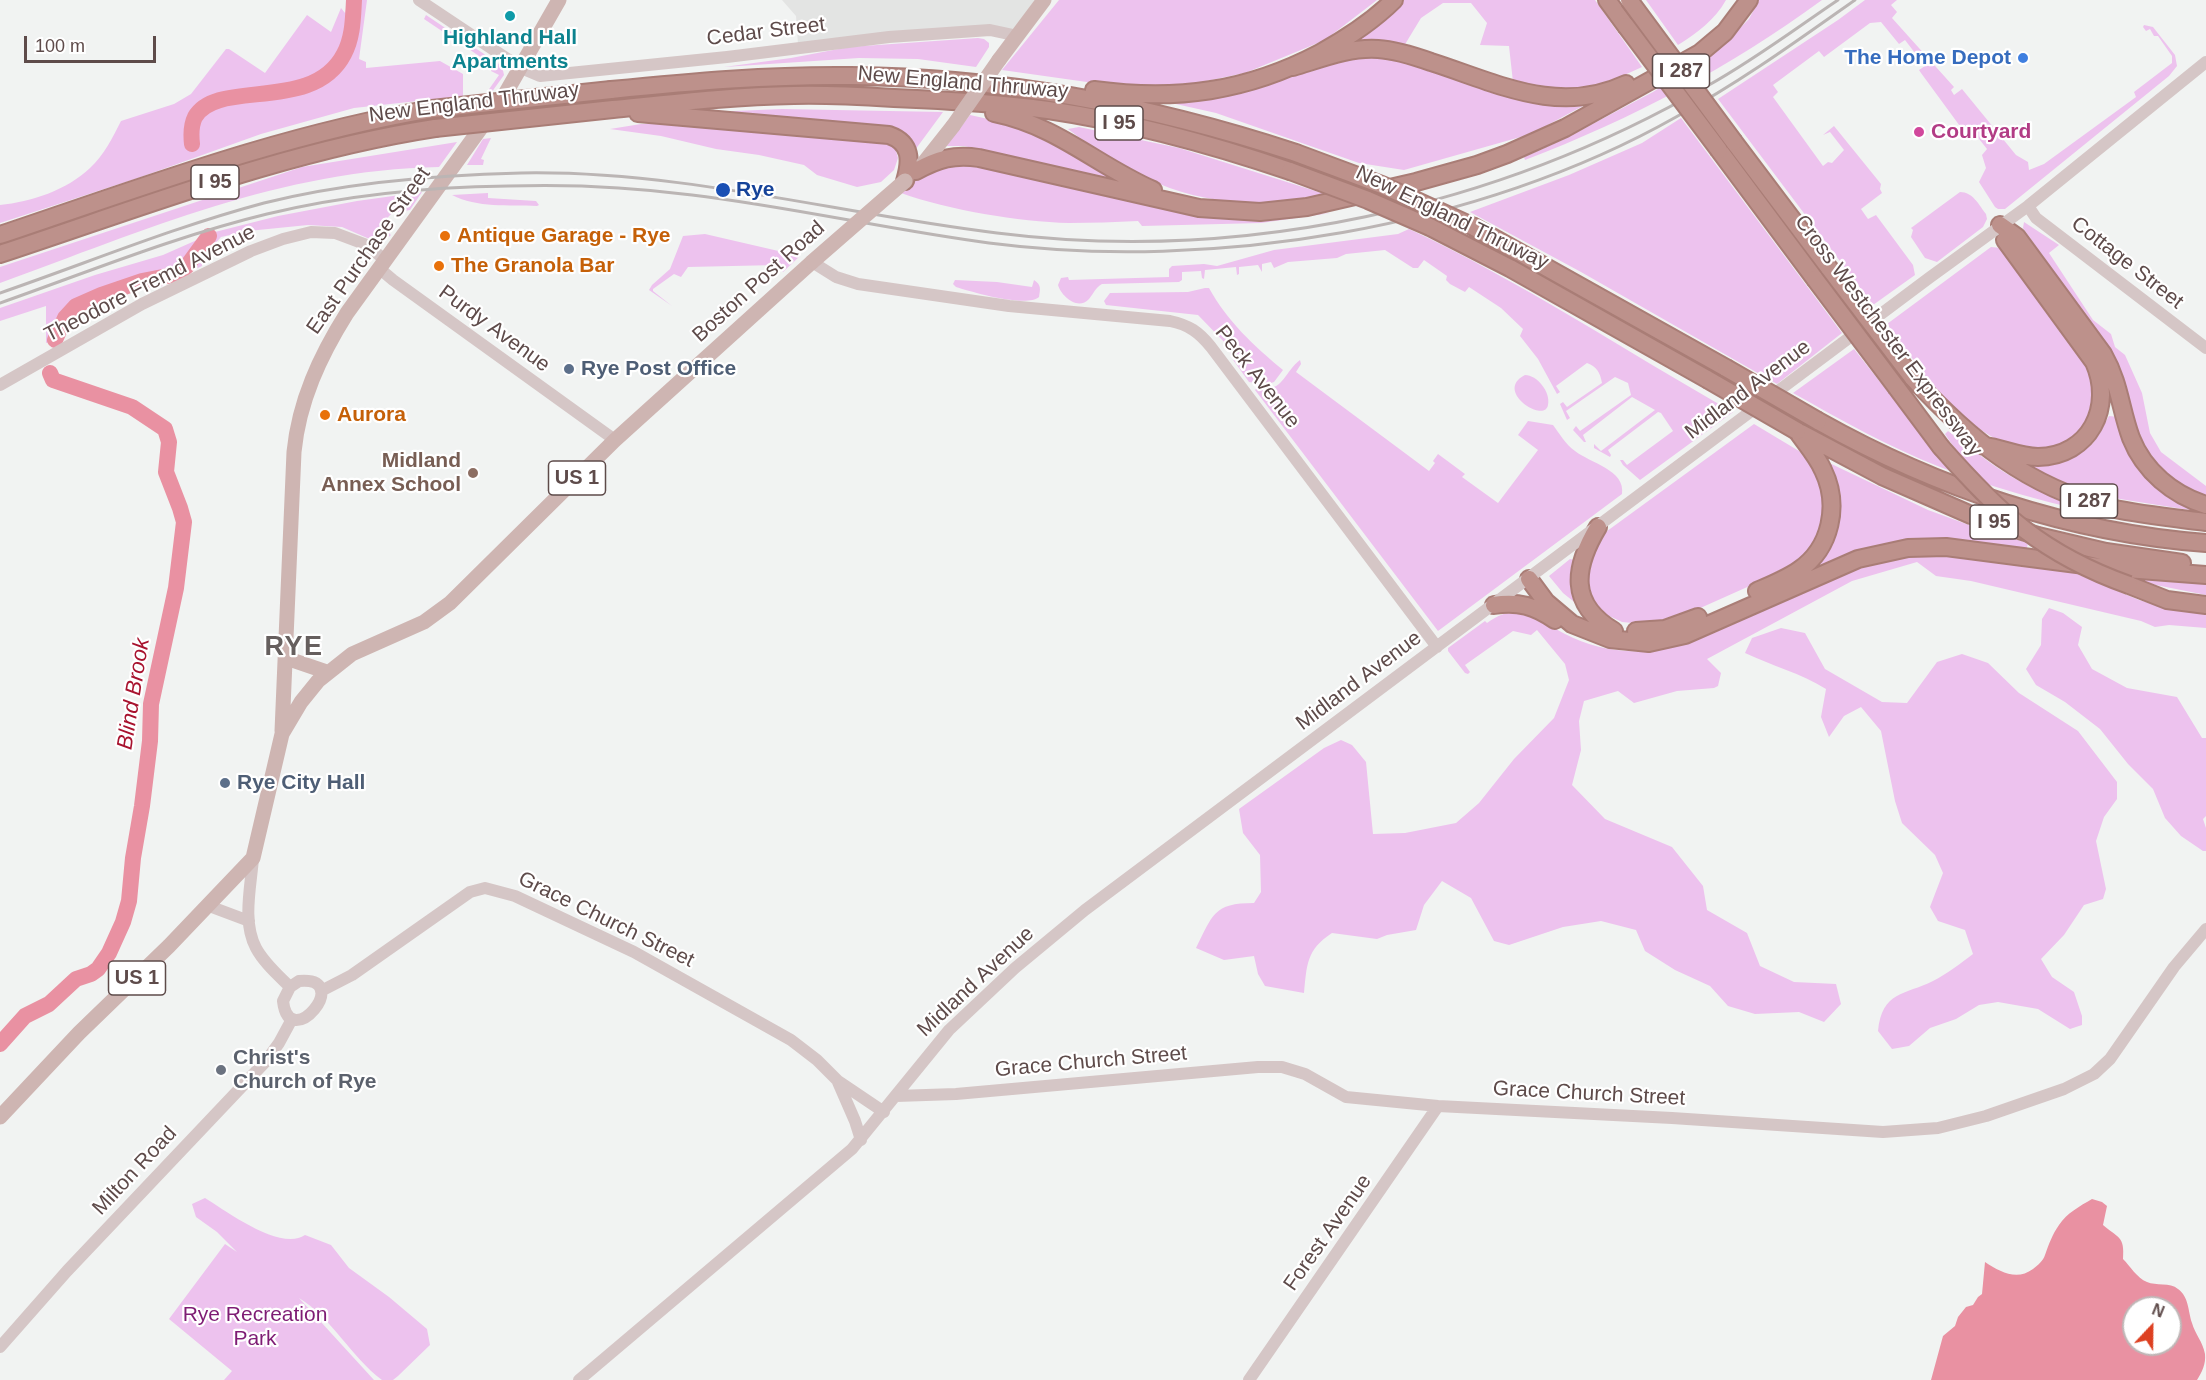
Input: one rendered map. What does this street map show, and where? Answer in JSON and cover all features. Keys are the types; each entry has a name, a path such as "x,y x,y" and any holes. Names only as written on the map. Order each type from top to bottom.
{"highway":[{"path":"1293,67 1345,38 1372,20 1394,0"},
{"name":"Cross Westchester Expressway","path":"1607,0 1941,447 1989,500 2032,536 2075,564 2167,600 2206,605"},
{"name":"Cross Westchester Expressway","path":"1629,0 1912,377 1947,415 2006,462 2037,480 2081,499 2127,511 2206,522"},
{"path":"1064,95 1090,90 1162,95 1206,92 1261,79 1350,50 1387,50 1414,56 1543,97 1581,98 1616,88 1686,50 1720,24 1738,0"},
{"path":"613,109 668,117 889,135 900,140 909,154 911,176 942,158 969,156 1199,208 1275,211 1307,207 1432,178 1507,154 1564,128 1689,60 1736,21 1749,0"},
{"name":"New England Thruway","path":"0,235 265,147 347,125 432,109 757,77 853,76 948,81 1064,95 1168,116 1296,153 1382,185 1474,227 1818,422 1876,452 1942,481 2010,505 2101,528 2206,543"},
{"name":"New England Thruway","path":"0,254 292,158 354,142 435,128 729,98 793,95 944,100 1026,107 1105,120 1199,143 1290,171 1358,196 1430,227 1510,268 1797,431 1911,490 2004,526 2106,552 2206,565"},
{"path":"944,100 1032,124 1060,136 1112,170 1144,186 1160,193 1227,210"},
{"path":"1984,446 2032,457 2060,453 2078,443 2093,427 2102,400 2101,382 2094,362 2005,240 2000,225"},
{"path":"2000,225 2018,237 2103,354 2114,373 2131,438 2141,457 2165,484 2186,497 2206,505"},
{"path":"1494,605 1524,603 1582,634 1612,635 1653,631 1684,623 1782,580 1810,562 1817,553 1827,535 1832,513 1833,503 1824,472 1797,431"},
{"path":"1598,527 1583,554 1579,577 1580,588 1583,599 1593,616 1612,635"},
{"path":"1533,576 1546,602 1564,619 1585,630 1649,643 1674,639 1858,559 1908,548 1946,547 2100,567 2206,575"}],"main road":[{"name":"East Purchase Street","path":"282,734 294,452 301,411 311,380 327,346 347,313 497,105 521,68 559,0"},
{"name":"Boston Post Road","path":"0,1117 79,1033 209,906 253,858 282,734 309,691 327,672 352,654 424,622 450,603 615,440 911,176 932,154 999,60 1044,3"},
{"path":"286,658 327,672"}],"street":[{"name":"Cedar Street","path":"418,0 521,68 532,74 550,76 899,36 990,30 1018,36"},
{"name":"Midland Avenue","path":"579,1380 861,1140 942,1038 1033,952 1107,893 2028,206 2206,62"},
{"name":"Cottage Street","path":"2028,206 2036,218 2206,348"},
{"name":"Theodore Fremd Avenue","path":"0,385 129,312 251,251 283,239 311,232 335,233 367,245 383,265"},
{"name":"Peck Avenue","path":"812,262 836,277 858,284 1009,306 1170,321 1189,326 1211,347 1437,647"},
{"name":"Purdy Avenue","path":"383,265 393,280 615,440"},
{"path":"253,858 249,921 254,944 290,987"},
{"name":"Grace Church Street","path":"321,991 347,979 470,892 485,888 495,889 587,928 791,1040 817,1060 838,1081 884,1112"},
{"path":"209,906 249,921"},
{"name":"Grace Church Street","path":"896,1096 956,1094 1258,1067 1282,1067 1305,1074 1346,1097 1438,1106 1883,1132 1938,1128 2064,1089 2094,1074 2119,1048 2174,967 2206,929"},
{"path":"299,981 317,986 321,991 320,1003 306,1018 292,1019 286,1013 283,1002 290,987 299,981"},
{"name":"Milton Road","path":"0,1347 67,1271 266,1061 292,1019"},
{"name":"Grace Church Street","path":"838,1081 861,1140"},
{"name":"Forest Avenue","path":"1249,1380 1438,1106"}],"shaded area":[{"path":"782,0 1035,0 1014,29 798,44 796,16"},
{"path":"2092,1199 2102,1202 2107,1206 2103,1225 2122,1242 2123,1259 2137,1275 2143,1280 2175,1287 2182,1292 2188,1304 2193,1327 2205,1354 2203,1368 2197,1380 1931,1380 1943,1336 1955,1326 1958,1317 1966,1307 1973,1305 1982,1294 1985,1262 2009,1274 2027,1273 2043,1259 2062,1221"}],"green space":[{"path":"349,0 367,0 359,59 366,62 366,68 440,61 463,74 463,96 354,108 261,134 138,178 0,223 0,205 48,194 81,176 100,157 121,121 174,104 191,94 226,49 265,73 307,15 331,32 341,8 345,13"},
{"path":"1059,0 1377,0 1325,40 1245,73 1197,83 1140,86 1101,84 1002,70"},
{"path":"1404,0 1595,0 1642,67 1596,88 1550,90 1513,82 1509,46 1480,45 1487,23 1471,3 1443,3 1421,18 1404,46 1371,40 1354,40"},
{"path":"1646,0 1726,0 1705,26 1678,45"},
{"path":"1759,0 1822,0 1751,48 1679,90 1603,127 1525,160 1524,157 1564,139 1653,92 1715,53 1749,19"},
{"path":"1865,0 1897,0 1891,5 1897,12 1892,18 1954,87 1951,90 1954,95 1962,89 2016,155 2028,162 2029,170 2044,164 2136,97 2134,92 2172,63 2172,56 2158,36 2154,36 2150,29 2146,31 2144,25 2153,27 2175,55 2177,66 2169,76 2005,209 1995,207 1979,182 1986,168 1982,155 1987,149 1972,130 1965,133 1919,70 1925,66 1905,40 1899,44 1881,22 1870,23 1824,57 1819,51 1773,85 1778,92 1773,97 1823,166 1828,162 1832,163 1844,150 1830,132 1823,135 1834,126 1881,184 1882,193 1861,209 1868,219 1876,215 1913,265 1915,275 1873,305 1718,99"},
{"path":"426,15 502,66 504,75 471,121 466,122 499,75 491,71 494,66 424,19"},
{"path":"978,38 989,43 989,47 976,67 918,59 859,58 724,67 849,47"},
{"path":"1363,52 1592,101 1531,134 1404,170 1359,163 1216,113 1158,100"},
{"path":"782,109 943,112 915,150 908,143 711,112"},
{"path":"970,115 1012,126 1049,142 1122,183 964,146 946,146"},
{"path":"1681,118 1842,333 1777,384 1581,272 1470,212 1569,175 1642,143"},
{"path":"641,124 679,124 885,141 895,147 898,158 894,170 881,182 857,187 817,175 804,165 716,149 661,136 610,129"},
{"path":"1079,127 1179,148 1325,194 1287,200 1252,202 1220,200 1188,194 1128,169 1068,129"},
{"path":"491,138 481,159 484,160 483,165 467,165 483,139"},
{"path":"457,142 439,167 380,171 324,179 269,191 161,224 0,283 0,267 302,167"},
{"path":"949,159 1198,213 1242,220 1331,213 1261,223 1142,226 1138,221 1049,222 962,210 901,193 939,162"},
{"path":"422,192 410,210 392,213 380,226 391,235 381,244 342,227 308,225 248,231 221,237 202,258 202,266 160,287 152,281 80,311 69,323 65,336 46,343 46,306 0,321 0,308 95,275 163,255 215,232 278,216 357,201"},
{"path":"1960,192 1969,194 1986,214 1987,219 1983,227 1937,262 1925,258 1911,237 1913,230 1911,228"},
{"path":"488,193 488,198 536,201 539,205 482,204 452,195"},
{"path":"2024,222 2059,245 2049,253 2093,320 2111,334 2115,347 2125,355 2142,393 2150,433 2161,452 2206,486 2206,497 2170,477 2143,446 2131,421 2123,378 2117,364 2023,228"},
{"path":"1409,229 1533,294 1733,412 1640,480 1620,460 1627,465 1673,431 1661,413 1658,412 1608,450 1610,457 1594,448 1594,444 1601,451 1655,410 1632,397 1583,435 1586,442 1573,430 1576,426 1580,431 1631,395 1628,383 1615,377 1566,411 1570,418 1567,420 1560,404 1563,402 1567,407 1602,383 1596,368 1587,363 1556,386 1560,392 1557,394 1538,359 1520,336 1523,329 1501,308 1469,287 1465,292 1450,284 1446,280 1447,276 1424,260 1418,268 1413,268 1385,250 1346,254 1337,258 1288,262 1274,268 1271,262 1262,264 1262,272 1258,265 1239,267 1237,275 1236,267 1205,270 1204,279 1201,271 1182,272 1182,280 1179,282 1102,284 1089,299 1080,303 1070,301 1058,285 1061,278 1068,277 1069,280 1169,277 1169,269 1172,266 1204,264 1217,266 1274,250 1398,234"},
{"path":"705,234 800,256 783,272 777,265 688,267 681,277 674,274 653,289 672,306 649,290 670,269 683,236"},
{"path":"1991,247 2001,248 2010,257 2080,352 2091,377 2093,402 2084,426 2070,442 2053,450 2036,452 2018,448 1999,441 1966,419 1934,387 1887,324"},
{"path":"955,280 997,282 1032,287 1034,280 1039,286 1039,297 1023,301 999,298 956,287 953,284"},
{"path":"1209,288 1224,311 1242,332 1283,370 1274,382 1265,385 1249,382 1231,357 1229,347 1198,315 1106,305 1104,301 1110,293 1188,292"},
{"path":"1854,349 1941,459 1955,449 1945,434 1948,431 2003,472 2039,491 2160,525 2048,502 1967,477 1884,442 1793,393"},
{"path":"1300,360 1301,364 1296,372 1429,471 1438,454 1465,474 1462,477 1498,503 1538,450 1518,435 1528,421 1553,425 1571,448 1613,473 1622,486 1622,494 1438,631 1255,390 1273,388 1278,385"},
{"path":"1525,375 1538,381 1545,390 1548,405 1545,410 1539,411 1531,408 1517,397 1515,389 1517,382"},
{"path":"2109,416 2119,417 2132,450 2202,512 2120,499 2067,484 2030,468 2079,454 2097,438"},
{"path":"1754,424 1799,451 1814,468 1823,486 1823,526 1812,550 1792,567 1678,618 1644,624 1622,622 1601,612 1587,592 1585,562 1603,534"},
{"path":"1823,460 1928,510 2028,543 2026,552 1929,540 1792,580 1832,542"},
{"path":"1931,554 2068,570 2139,600 2164,607 2206,612 2206,628 2169,625 2155,627 2141,621 1971,581 1936,576 1917,562 1852,581 1707,659 1721,673 1718,686 1714,688 1677,691 1634,703 1618,691 1584,701 1579,721 1581,750 1572,785 1605,819 1672,847 1703,886 1707,910 1747,933 1760,966 1794,982 1836,984 1841,1004 1824,1022 1799,1012 1755,1014 1728,1006 1710,986 1675,970 1645,951 1636,930 1601,921 1563,927 1509,945 1494,941 1471,898 1442,881 1424,905 1416,930 1377,939 1332,933 1323,939 1309,959 1304,993 1265,986 1258,974 1254,956 1224,960 1196,948 1216,913 1230,905 1254,903 1261,892 1260,855 1243,833 1239,809 1324,748 1341,740 1352,745 1366,762 1373,834 1405,833 1456,823 1479,803 1514,759 1554,718 1569,680 1565,664 1537,630 1531,635 1513,631 1465,665 1470,672 1465,673 1448,648 1485,621 1487,623 1498,616 1518,612 1536,617 1565,634 1593,645 1614,650 1644,651 1677,644 1699,636 1854,568 1886,560"},
{"path":"1570,559 1574,560 1572,575 1578,605 1563,593 1549,576"},
{"path":"2118,572 2206,580 2206,595 2141,582"},
{"path":"2049,608 2063,613 2082,627 2078,645 2092,669 2127,688 2177,697 2202,738 2206,738 2206,816 2203,819 2206,828 2206,851 2181,836 2165,818 2153,789 2128,764 2100,729 2065,702 2036,685 2026,669 2041,645 2042,619"},
{"path":"1781,628 1805,633 1825,669 1882,702 1907,703 1937,662 1962,654 1988,663 2019,693 2078,731 2117,782 2117,799 2104,817 2096,841 2106,889 2103,899 2084,905 2064,935 2041,959 2052,977 2074,992 2082,1016 2082,1025 2070,1029 2038,1009 1998,1002 1979,1005 1956,1019 1930,1028 1909,1046 1892,1049 1878,1031 1884,1008 1896,996 1938,978 1973,954 1965,930 1938,921 1930,907 1943,873 1935,855 1902,823 1895,801 1881,731 1861,707 1844,716 1829,737 1821,717 1826,689 1807,678 1745,653 1752,638"},
{"name":"Rye Recreation Park","path":"205,1198 268,1234 295,1239 305,1235 331,1245 349,1268 427,1329 430,1345 393,1380 382,1380 371,1371 322,1316 299,1298 374,1380 224,1380 232,1371 169,1319 225,1244 237,1252 217,1232 196,1217 192,1204"}],"waterway":[{"name":"Blind Brook","path":"192,144 195,117 206,106 223,99 289,90 311,84 330,72 344,54 349,41 354,0"},
{"name":"Blind Brook","path":"55,340 65,318 76,306 142,281 178,274 187,266 209,236"},
{"name":"Blind Brook","path":"0,1044 25,1016 49,1004 76,979 98,969 109,953 123,922 129,901 133,858 142,806 150,741 151,704 176,588 184,522 166,472 169,442 165,429 132,407 53,380 50,373"}],"railway":[{"path":"0,293 164,234 264,203 360,185 489,174 581,174 641,178 760,195 938,225 1089,241 1182,240 1274,232 1365,217 1455,194 1543,164 1628,128 1709,85 1758,55 1838,0"},
{"path":"0,303 166,244 267,214 357,197 447,188 554,185 646,190 767,206 989,243 1075,250 1163,251 1253,245 1343,232 1431,213 1517,188 1599,155 1676,117 1722,90 1855,0"}],"place":[{"name":"Highland Hall Apartments","path":"510,16"},
{"name":"The Home Depot","path":"2023,58"},
{"name":"Courtyard","path":"1919,132"},
{"name":"Rye","path":"723,190"},
{"name":"Antique Garage - Rye","path":"445,236"},
{"name":"The Granola Bar","path":"439,266"},
{"name":"Rye Post Office","path":"569,369"},
{"name":"Aurora","path":"325,415"},
{"name":"Midland Annex School","path":"473,473"},
{"name":"Rye City Hall","path":"225,783"},
{"name":"Christ's Church of Rye","path":"221,1070"}],"district":[{"name":"RYE","path":"294,648"}]}
